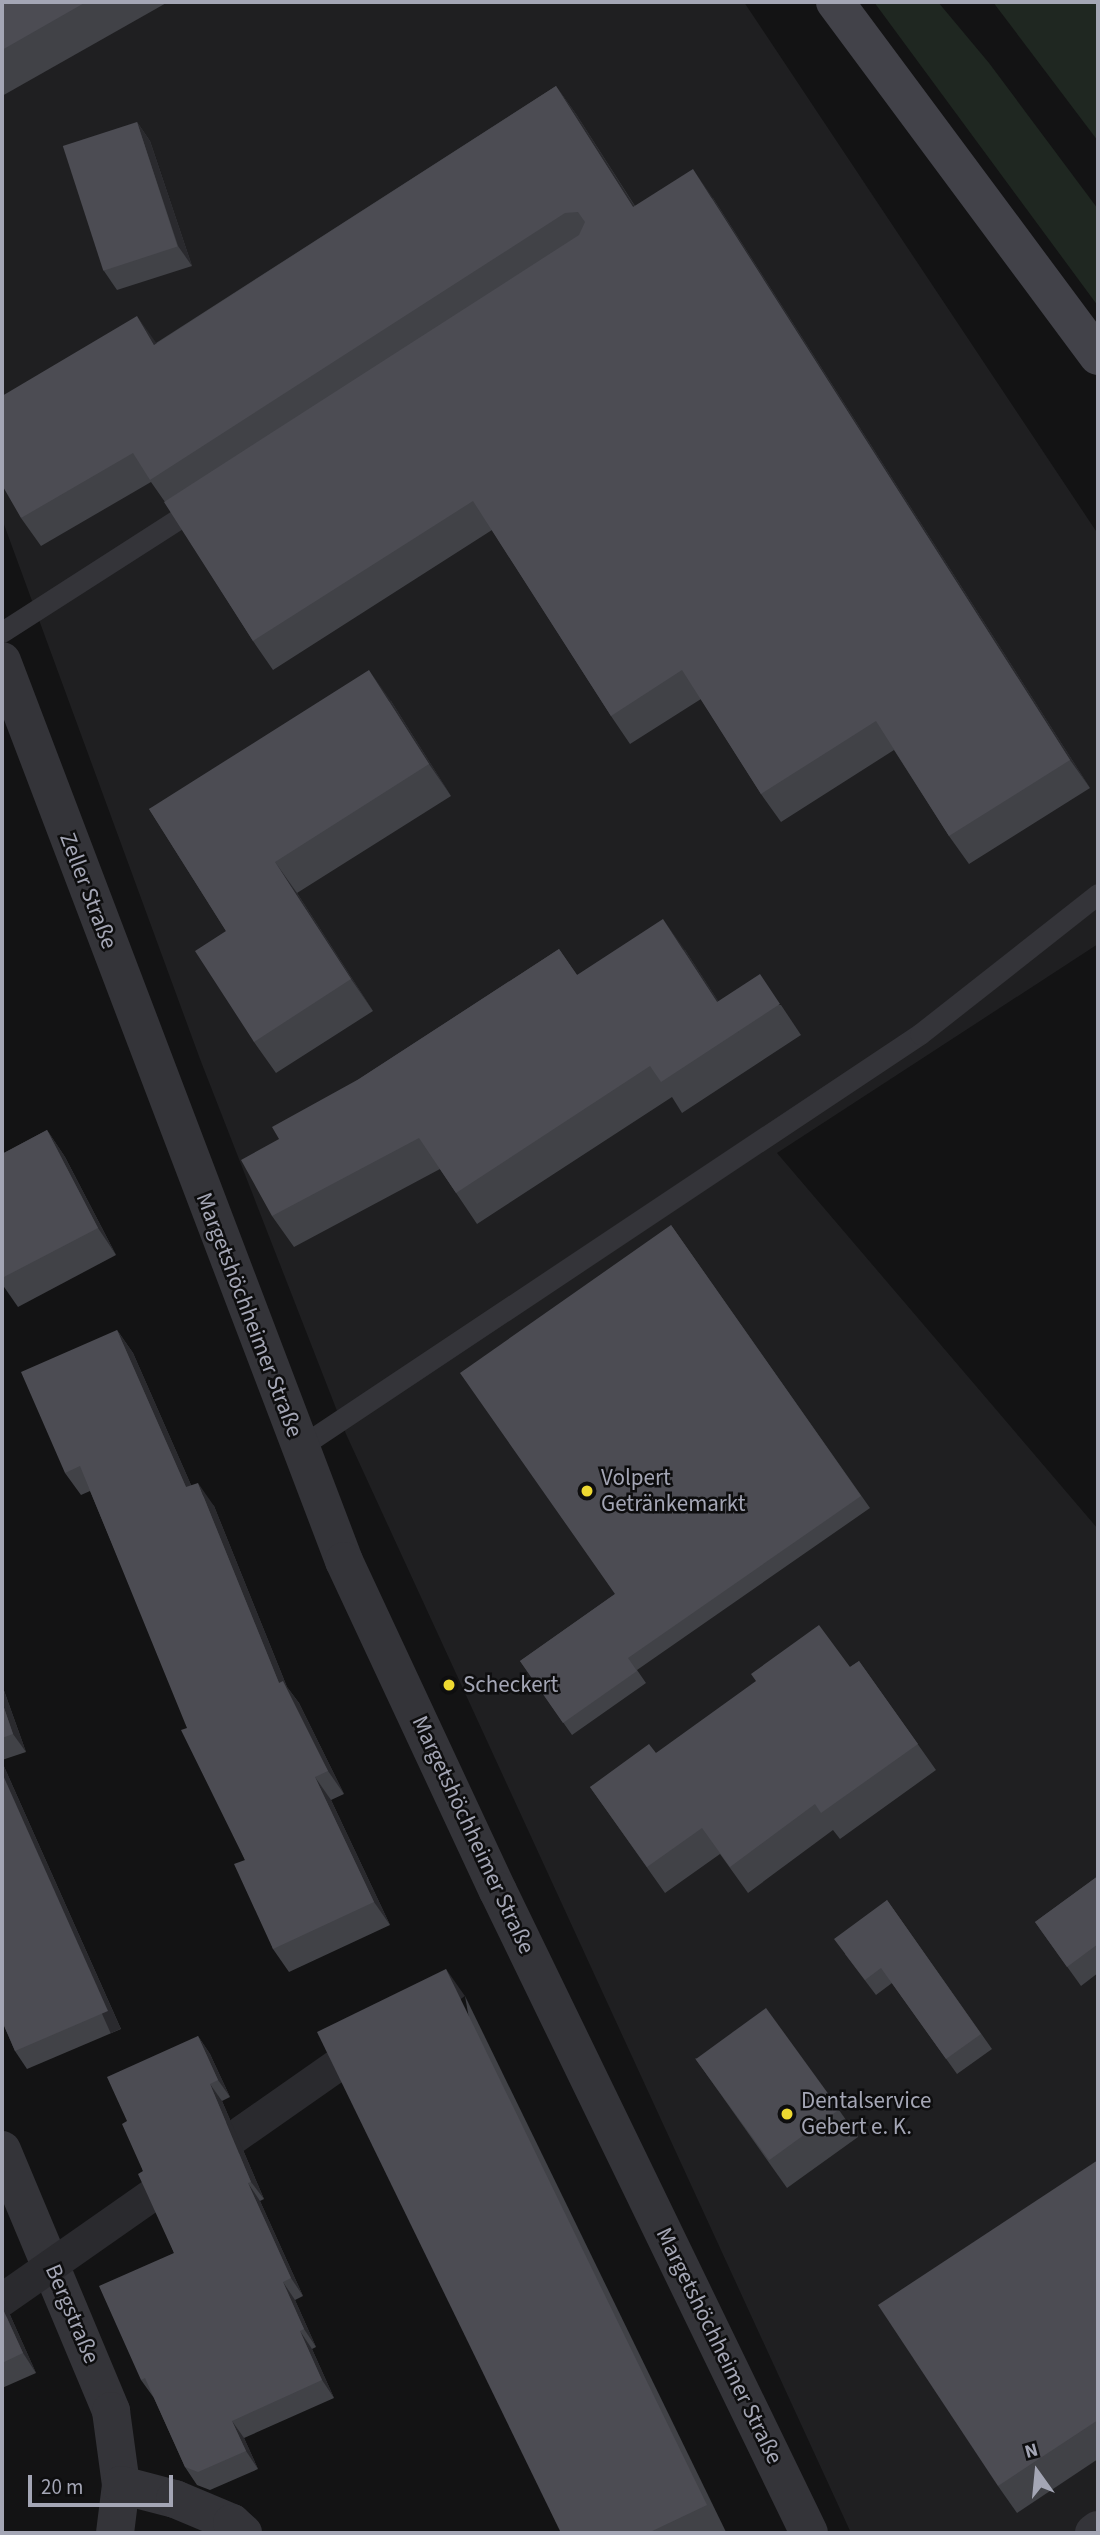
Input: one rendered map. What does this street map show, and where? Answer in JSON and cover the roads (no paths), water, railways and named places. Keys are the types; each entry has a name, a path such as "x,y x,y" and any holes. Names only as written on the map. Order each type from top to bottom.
{"main road":[{"path":"835,2 1098,356"}],"street":[{"name":"Zeller Straße","path":"2,661 174,1121"},
{"name":"Margetshöchheimer Straße","path":"174,1121 344,1561 498,1891 808,2533"},
{"name":"Bergstraße","path":"2,2150 111,2411 121,2485 115,2533"},
{"path":"121,2485 175,2499 232,2523 243,2533"}],"lane":[{"path":"2,632 218,494"},
{"path":"300,1447 920,1034 1098,894"}],"place":[{"name":"Volpert Getränkemarkt","path":"587,1491"},
{"name":"Scheckert","path":"449,1685"},
{"name":"Dentalservice Gebert e. K.","path":"787,2114"}]}
